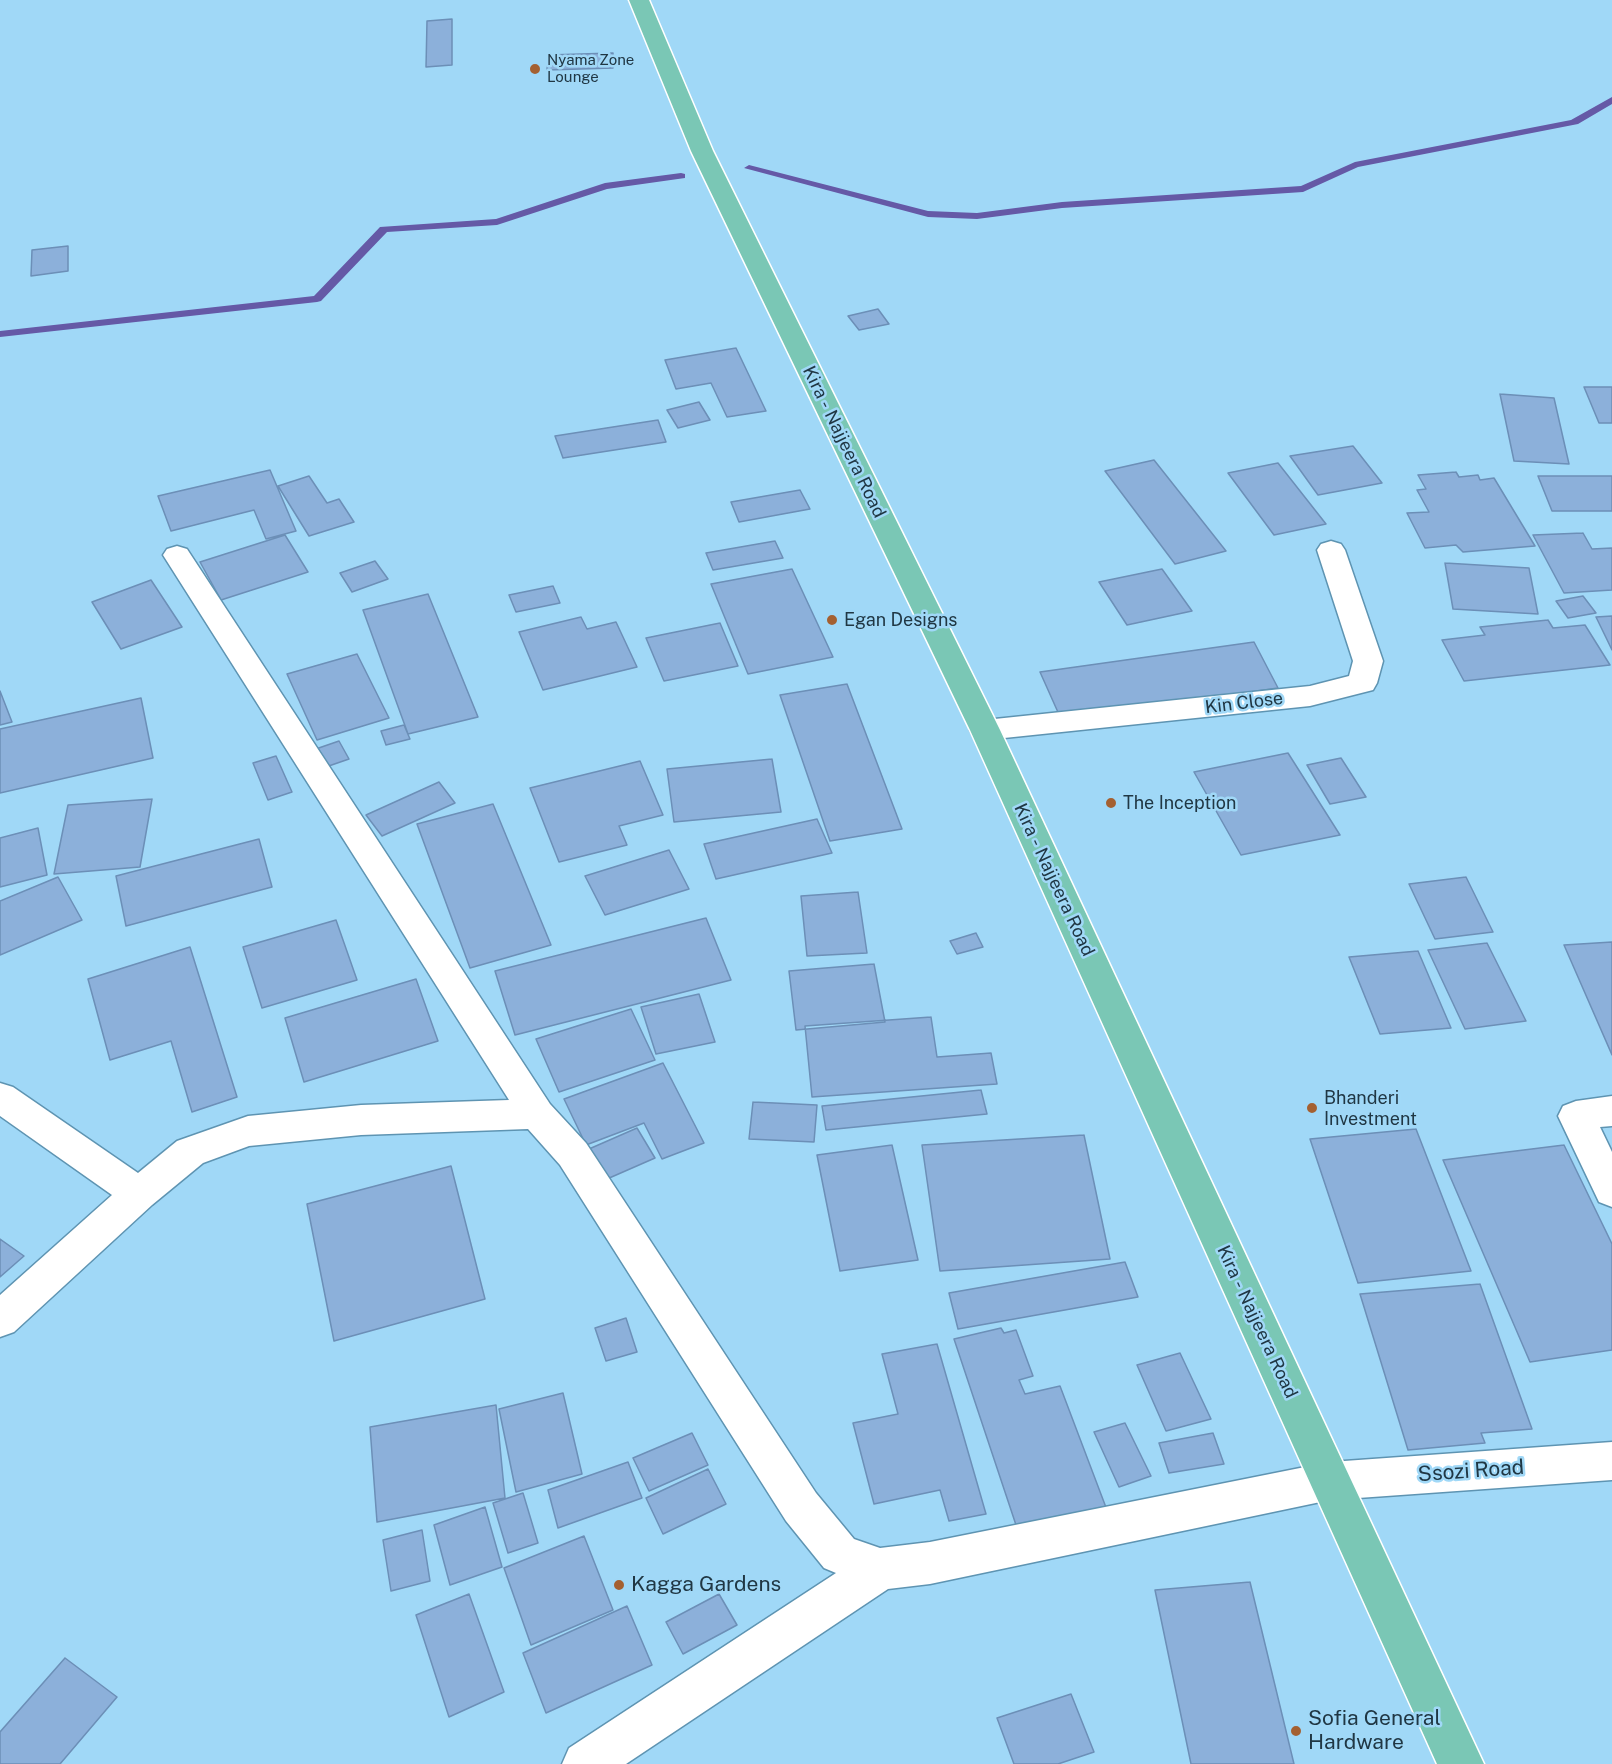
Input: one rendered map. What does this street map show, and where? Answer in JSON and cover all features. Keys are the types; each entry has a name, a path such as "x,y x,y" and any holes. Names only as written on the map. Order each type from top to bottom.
{"main road":[{"name":"Kira - Najjeera Road","path":"639,0 702,151 985,730 1461,1764"}],"street":[{"name":"Kin Close","path":"985,730 1310,696 1362,683 1368,661 1331,550"},
{"path":"177,555 537,1114 573,1154 801,1507 839,1554 880,1569"},
{"path":"0,1097 139,1194"},
{"path":"1612,1111 1576,1116 1612,1191"},
{"path":"0,1320 139,1194 190,1152 248,1131 361,1120 537,1114"},
{"name":"Ssozi Road","path":"880,1569 930,1563 1330,1481 1612,1461"},
{"path":"585,1764 880,1569"}],"building":[{"path":"452,19 452,65 426,67 427,21"},
{"path":"613,53 613,68 547,70 548,55"},
{"path":"68,246 68,271 31,276 32,250"},
{"path":"878,309 889,324 859,330 848,316"},
{"path":"736,348 766,411 727,417 711,383 676,389 665,360"},
{"path":"1584,387 1612,387 1612,423 1599,423"},
{"path":"1500,394 1554,398 1569,464 1514,461"},
{"path":"699,402 710,420 678,428 667,410"},
{"path":"658,420 666,442 563,458 555,436"},
{"path":"1353,446 1382,483 1318,495 1290,456"},
{"path":"1154,460 1226,551 1175,564 1105,471"},
{"path":"1278,463 1326,524 1274,535 1228,473"},
{"path":"270,470 296,531 266,539 254,510 171,531 158,496"},
{"path":"1456,472 1459,477 1478,475 1480,480 1494,478 1535,546 1463,552 1456,545 1425,548 1407,513 1429,512 1417,490 1426,489 1418,475"},
{"path":"309,476 327,503 339,499 354,522 309,536 278,486"},
{"path":"1538,476 1612,476 1612,511 1552,511"},
{"path":"800,490 810,509 739,522 731,502"},
{"path":"1583,533 1592,549 1612,548 1612,590 1564,593 1533,535"},
{"path":"285,535 308,572 221,600 200,562"},
{"path":"775,541 783,558 713,570 706,553"},
{"path":"375,561 388,579 352,592 340,573"},
{"path":"1445,563 1529,568 1538,614 1453,609"},
{"path":"792,569 833,657 748,674 711,584"},
{"path":"1162,569 1192,611 1127,625 1099,582"},
{"path":"151,580 182,627 121,649 92,602"},
{"path":"553,586 560,603 516,612 509,595"},
{"path":"428,594 478,717 408,734 363,610"},
{"path":"1583,596 1596,613 1568,618 1556,601"},
{"path":"1612,616 1612,650 1596,617"},
{"path":"581,617 587,629 616,622 637,667 543,690 519,632"},
{"path":"1548,620 1553,628 1585,625 1610,665 1464,681 1442,640 1485,635 1480,627"},
{"path":"720,623 738,666 664,681 646,638"},
{"path":"1254,642 1278,688 1061,719 1040,672"},
{"path":"357,654 389,718 317,740 287,674"},
{"path":"847,684 902,829 830,841 780,695"},
{"path":"0,691 12,722 0,725"},
{"path":"141,698 153,758 0,793 0,729"},
{"path":"404,725 410,739 386,745 381,731"},
{"path":"339,741 349,759 320,769 310,751"},
{"path":"1288,753 1340,835 1241,855 1194,772"},
{"path":"276,756 292,792 268,800 253,763"},
{"path":"1341,758 1366,797 1330,804 1307,765"},
{"path":"772,759 781,812 674,822 667,769"},
{"path":"640,761 663,815 619,826 627,845 559,862 530,788"},
{"path":"439,782 455,803 382,836 366,815"},
{"path":"152,799 140,867 54,874 68,805"},
{"path":"493,804 551,945 470,968 417,824"},
{"path":"817,819 832,853 716,879 704,844"},
{"path":"38,828 47,875 0,887 0,838"},
{"path":"259,839 272,887 126,926 116,876"},
{"path":"669,850 689,889 605,915 585,876"},
{"path":"58,877 82,920 0,955 0,901"},
{"path":"1466,877 1493,932 1435,939 1409,884"},
{"path":"858,892 867,953 807,956 801,896"},
{"path":"706,918 731,980 515,1035 495,971"},
{"path":"336,920 357,980 262,1008 243,947"},
{"path":"976,933 983,947 957,954 950,941"},
{"path":"1612,942 1612,1055 1564,945"},
{"path":"1487,943 1526,1021 1465,1029 1428,950"},
{"path":"190,947 237,1097 192,1112 171,1041 110,1060 88,979"},
{"path":"1418,951 1451,1028 1380,1034 1349,957"},
{"path":"874,964 885,1022 796,1030 789,971"},
{"path":"416,979 438,1041 304,1082 285,1018"},
{"path":"699,994 715,1042 656,1054 641,1007"},
{"path":"631,1009 655,1060 559,1092 536,1039"},
{"path":"931,1017 937,1057 991,1053 997,1084 812,1097 805,1026"},
{"path":"663,1063 704,1143 662,1159 644,1123 586,1145 564,1099"},
{"path":"981,1090 987,1114 826,1130 822,1106"},
{"path":"753,1102 817,1105 814,1142 749,1139"},
{"path":"637,1128 655,1158 607,1179 589,1149"},
{"path":"1416,1129 1471,1271 1358,1283 1310,1139"},
{"path":"1084,1135 1110,1259 940,1271 922,1145"},
{"path":"892,1145 918,1260 840,1271 817,1155"},
{"path":"1564,1145 1612,1244 1612,1350 1530,1362 1443,1160"},
{"path":"451,1166 485,1299 334,1341 307,1204"},
{"path":"0,1239 24,1256 0,1277"},
{"path":"1125,1262 1138,1297 958,1329 949,1293"},
{"path":"1480,1284 1532,1429 1481,1433 1485,1443 1408,1450 1360,1294"},
{"path":"626,1318 637,1352 606,1361 595,1328"},
{"path":"1001,1328 1004,1333 1016,1330 1033,1376 1019,1380 1025,1394 1060,1386 1110,1518 1021,1540 954,1339"},
{"path":"937,1344 986,1514 949,1521 940,1490 874,1504 853,1423 898,1414 882,1354"},
{"path":"1180,1353 1211,1419 1166,1431 1137,1365"},
{"path":"563,1393 582,1474 516,1492 499,1409"},
{"path":"496,1405 505,1498 377,1522 370,1427"},
{"path":"1125,1423 1151,1476 1119,1487 1094,1432"},
{"path":"692,1433 708,1465 649,1491 633,1458"},
{"path":"1213,1433 1224,1464 1169,1473 1159,1443"},
{"path":"628,1462 642,1498 558,1528 548,1490"},
{"path":"708,1469 726,1504 663,1534 646,1498"},
{"path":"523,1493 538,1543 508,1553 493,1503"},
{"path":"485,1507 502,1567 450,1585 434,1525"},
{"path":"422,1530 430,1581 391,1591 383,1540"},
{"path":"584,1536 613,1610 531,1645 504,1568"},
{"path":"1250,1582 1294,1764 1191,1764 1155,1590"},
{"path":"469,1594 504,1692 449,1717 416,1615"},
{"path":"719,1594 737,1625 683,1654 666,1622"},
{"path":"627,1606 652,1665 546,1713 523,1653"},
{"path":"65,1658 117,1697 60,1764 0,1764 0,1732"},
{"path":"1071,1694 1094,1752 1058,1764 1014,1764 997,1718"}],"waterway":[{"path":"749,168 928,214 977,216 1062,205 1303,189 1355,165 1574,122 1612,100"},
{"path":"0,334 317,299 384,229 497,222 605,186 681,176"}],"place":[{"name":"Nyama Zone Lounge","path":"535,69"},
{"name":"Egan Designs","path":"832,620"},
{"name":"The Inception","path":"1111,803"},
{"name":"Bhanderi Investment","path":"1312,1108"},
{"name":"Kagga Gardens","path":"619,1585"},
{"name":"Sofia General Hardware","path":"1296,1731"}]}
